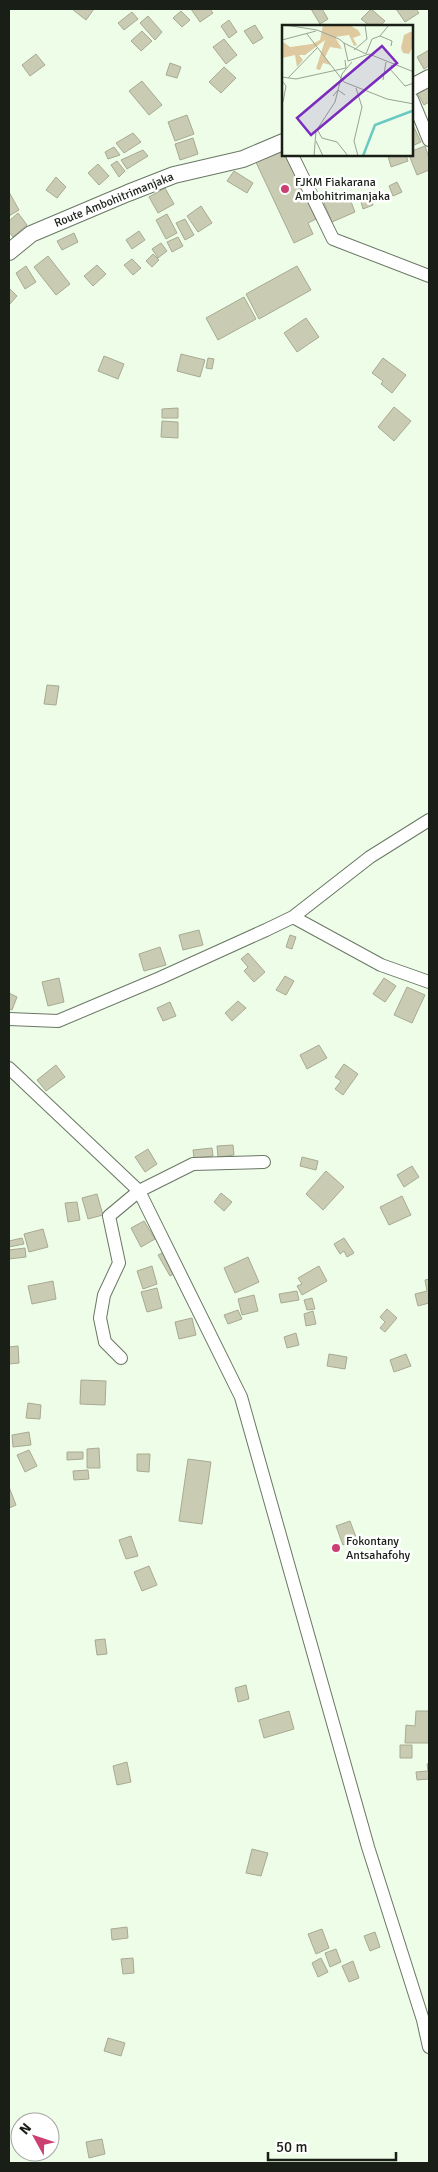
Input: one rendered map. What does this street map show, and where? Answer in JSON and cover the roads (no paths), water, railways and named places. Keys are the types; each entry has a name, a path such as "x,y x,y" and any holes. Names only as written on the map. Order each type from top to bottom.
{"street":[{"path":"413,86 429,78"},
{"path":"413,101 429,140"},
{"name":"Route Ambohitrimanjaka","path":"9,252 31,234 128,193 174,175 243,159 282,142"},
{"path":"292,156 333,239 429,276"},
{"path":"9,1019 58,1021 160,978 293,917 370,857 429,820"},
{"path":"293,917 381,965 429,982"},
{"path":"9,1068 139,1191 241,1397 368,1847 426,2021 429,2047"},
{"path":"122,1358 105,1342 100,1318 104,1295 119,1263 109,1216 139,1191 193,1164 264,1162"}],"place":[{"name":"FJKM Fiakarana Ambohitrimanjaka","path":"285,189"},
{"name":"Fokontany Antsahafohy","path":"336,1548"}]}
